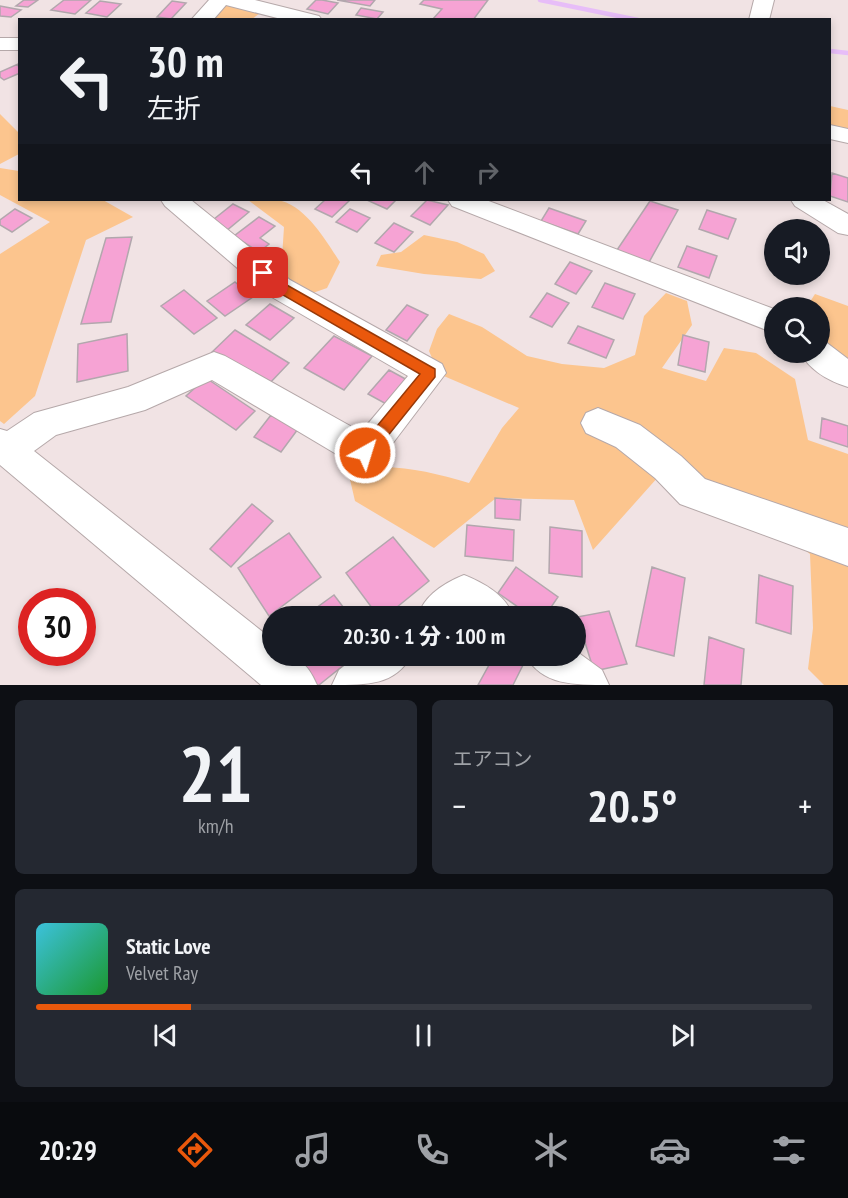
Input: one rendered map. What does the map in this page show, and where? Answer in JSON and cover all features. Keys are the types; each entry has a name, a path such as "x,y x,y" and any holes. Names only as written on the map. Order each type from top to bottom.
{"street":[{"path":"203,18 220,0"},
{"path":"231,0 303,18"},
{"path":"760,18 764,0"},
{"path":"0,44 18,44"},
{"path":"831,132 848,136"},
{"path":"175,201 280,288 430,373 365,453 214,365 133,400 46,423 4,447 295,685"},
{"path":"464,201 764,317"},
{"path":"806,201 848,226"},
{"path":"830,363 848,374"},
{"path":"598,423 628,436 668,467 693,492 848,547"},
{"path":"450,606 464,595 479,606"},
{"path":"354,685 378,666"},
{"path":"561,666 587,685"}],"shaded area":[{"path":"220,0 266,9 253,18 203,18"},
{"path":"831,106 848,110 848,136 831,132"},
{"path":"0,114 18,132 18,155 0,164"},
{"path":"0,168 18,171 18,201 105,201 133,217 86,240 35,396 4,424 0,421 0,254 50,222 0,195"},
{"path":"249,201 280,201 297,208 306,216 340,262 327,288 307,295 280,288 284,227"},
{"path":"424,235 457,242 484,254 495,271 481,279 424,274 376,266 381,255 401,252"},
{"path":"666,293 687,301 692,325 662,368 706,381 724,348 756,353 764,358 764,363 771,363 795,379 808,440 848,454 848,685 824,685 808,669 813,628 810,554 760,516 667,467 593,550 574,500 496,498 434,548 355,501 348,471 364,468 409,469 469,483 502,428 519,408 439,374 429,351 437,329 449,314 482,327 527,356 562,364 604,368 635,355 644,316"},
{"path":"830,299 848,306 848,374 830,360"}],"building":[{"path":"24,0 38,0 28,7 16,6"},
{"path":"64,0 91,0 75,14 51,10"},
{"path":"316,0 338,3 328,14 307,9"},
{"path":"337,0 375,0 370,6"},
{"path":"424,0 488,0 474,18 434,18 442,9 420,4"},
{"path":"100,1 121,4 107,17 86,13"},
{"path":"172,1 186,3 172,18 157,17"},
{"path":"0,6 21,10 11,17 0,16"},
{"path":"361,8 383,12 378,18 356,15"},
{"path":"18,64 18,74 4,80 0,77 0,72"},
{"path":"832,173 848,178 848,202 831,196"},
{"path":"324,201 349,201 332,217 315,209"},
{"path":"369,201 395,201 387,209"},
{"path":"426,201 448,205 430,225 411,216"},
{"path":"650,201 678,210 648,264 617,250"},
{"path":"233,204 249,212 226,231 209,223"},
{"path":"549,208 586,221 578,234 541,221"},
{"path":"15,209 32,218 12,232 0,225 0,220"},
{"path":"350,209 370,218 357,232 336,222"},
{"path":"707,210 736,219 728,239 699,229"},
{"path":"259,217 275,226 260,238 269,244 259,252 234,236"},
{"path":"394,223 413,232 394,252 375,243"},
{"path":"132,237 111,322 81,324 106,238"},
{"path":"687,246 717,256 709,278 678,267"},
{"path":"570,262 592,271 576,294 555,284"},
{"path":"235,282 253,297 225,316 207,301"},
{"path":"605,283 635,294 623,319 592,307"},
{"path":"184,290 217,318 194,334 161,306"},
{"path":"547,293 569,303 552,327 530,317"},
{"path":"270,304 294,318 270,340 246,325"},
{"path":"407,305 428,315 407,341 386,330"},
{"path":"578,326 614,340 606,358 568,343"},
{"path":"235,330 289,363 267,386 212,352"},
{"path":"127,334 128,371 77,382 78,344"},
{"path":"683,335 709,342 705,372 678,365"},
{"path":"334,336 372,356 344,390 304,368"},
{"path":"389,370 411,382 390,406 368,394"},
{"path":"206,378 255,411 236,430 186,396"},
{"path":"271,415 298,429 281,452 254,437"},
{"path":"822,418 848,426 848,447 820,438"},
{"path":"495,498 521,500 520,520 495,518"},
{"path":"252,504 273,521 231,567 210,549"},
{"path":"467,525 514,530 513,561 465,556"},
{"path":"550,527 582,531 582,577 549,573"},
{"path":"289,533 321,577 282,606 263,606 238,568"},
{"path":"393,537 429,581 398,606 371,606 346,573"},
{"path":"516,567 558,597 552,606 517,606 498,593"},
{"path":"652,567 685,578 674,656 636,646"},
{"path":"759,575 793,586 791,634 756,623"},
{"path":"334,595 342,606 319,606"},
{"path":"609,611 627,664 594,671 586,646 586,615"},
{"path":"709,637 744,649 741,685 704,685"},
{"path":"303,666 343,666 319,685 315,685"},
{"path":"488,666 522,666 513,685 478,685"}],"waterway":[{"path":"540,0 628,18"},
{"path":"831,51 848,53"}],"route":[{"path":"263,273 280,288 430,373 365,453"}]}
